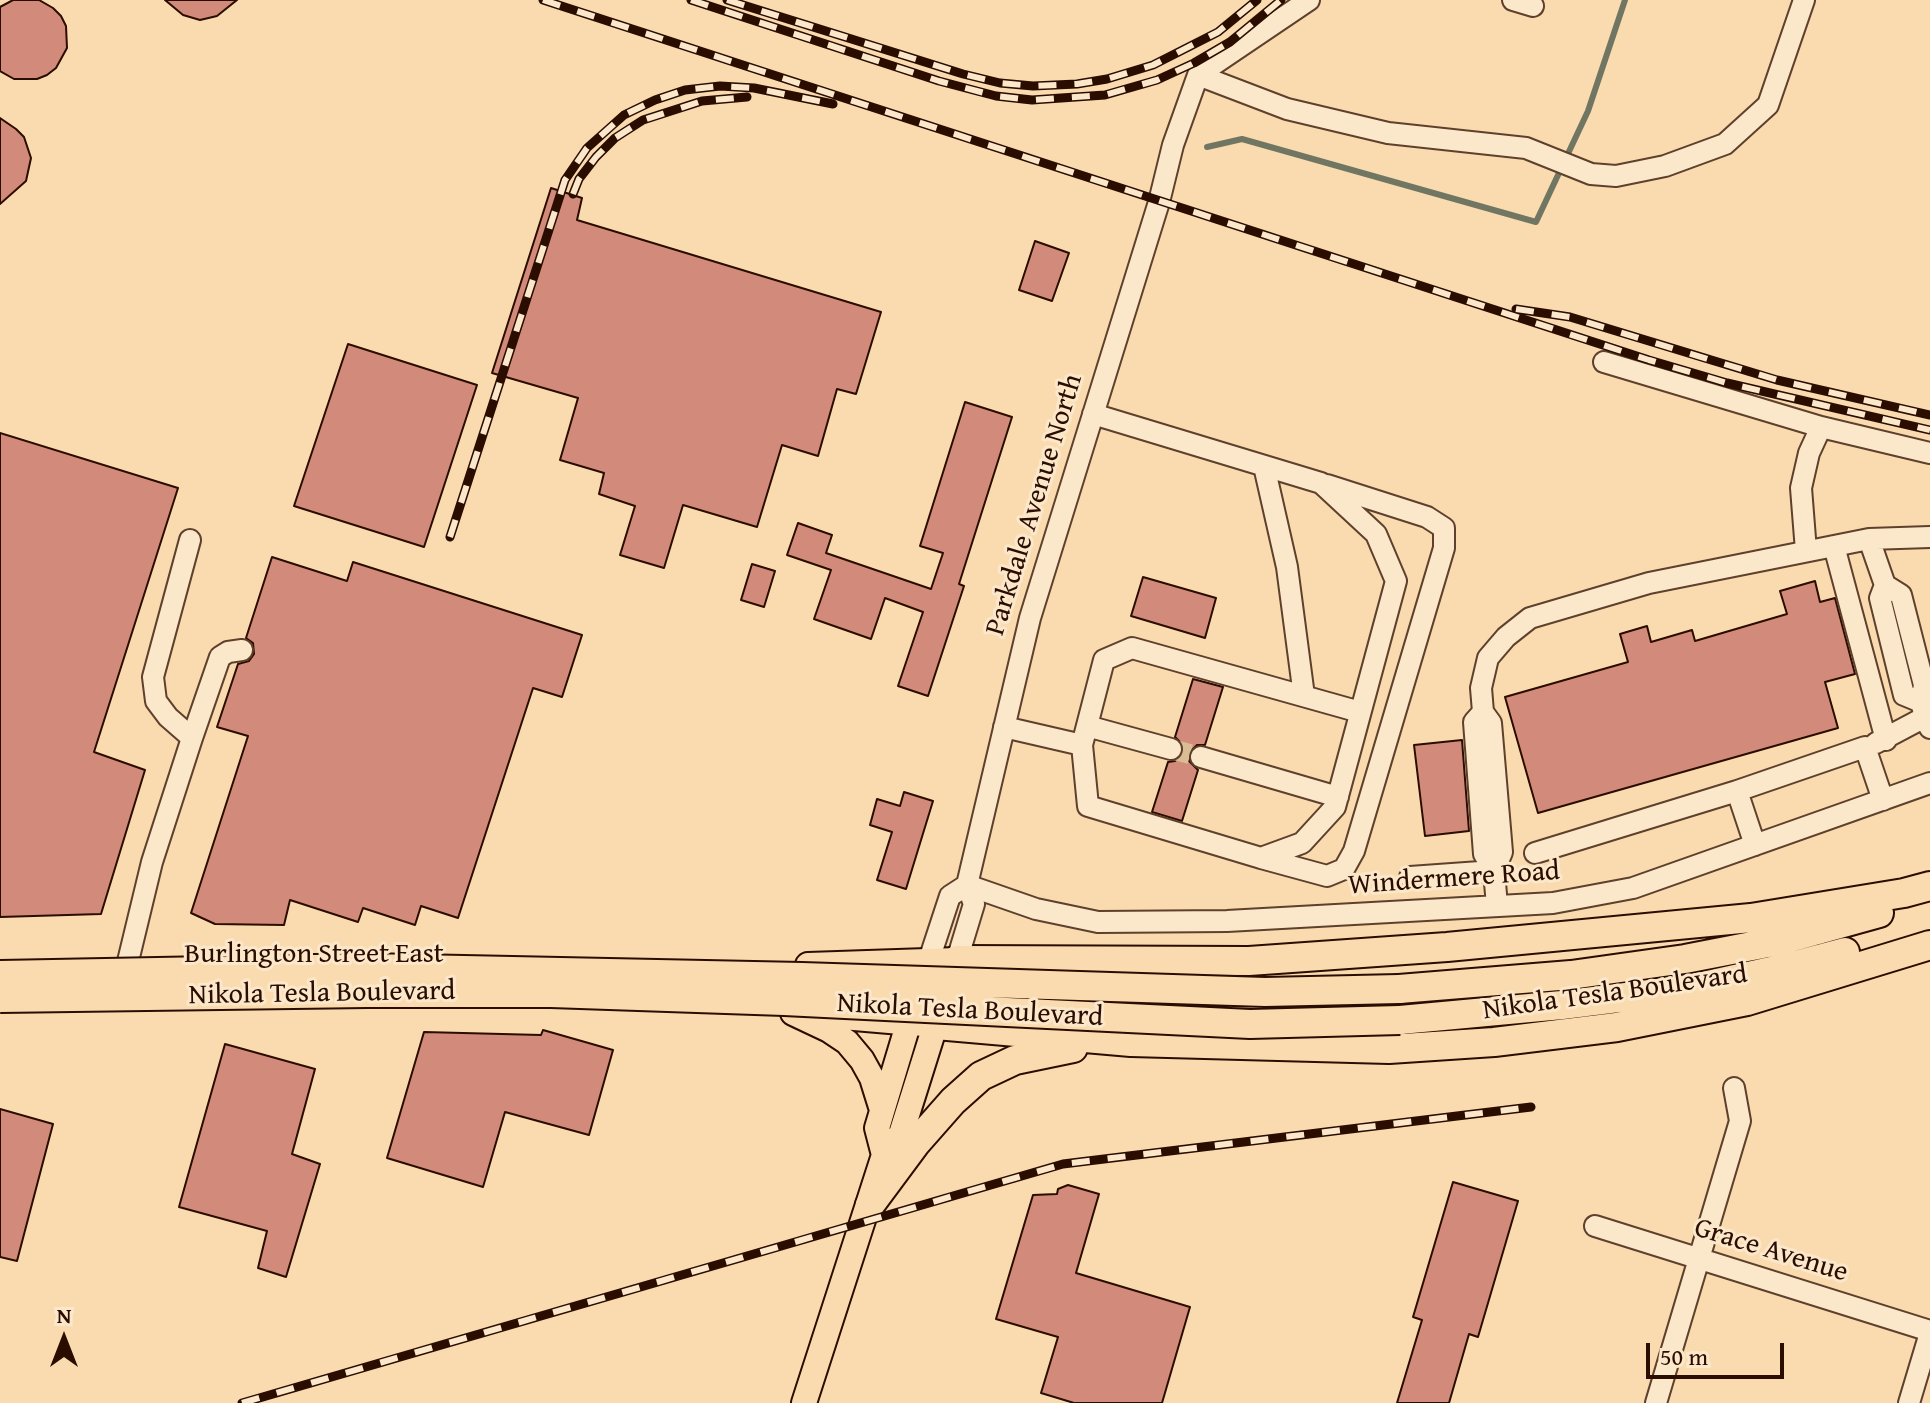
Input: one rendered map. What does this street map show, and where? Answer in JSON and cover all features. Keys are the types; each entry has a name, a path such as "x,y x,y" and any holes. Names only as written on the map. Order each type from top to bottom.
{"highway":[{"path":"943,960 1095,963 1249,961 1558,937 1751,918 1930,886"},
{"name":"Nikola Tesla Boulevard","path":"0,975 367,968 802,977 1265,992 1399,989 1571,975 1685,959 1778,941 1930,899"},
{"name":"Nikola Tesla Boulevard","path":"0,998 551,993 1250,1024 1400,1020 1690,989 1785,968 1930,928"},
{"path":"1095,963 932,992 916,1012 922,1023 1131,1042 1389,1049 1494,1042 1617,1027 1747,1001 1930,945"},
{"path":"870,1205 916,1143 953,1101 981,1076 1015,1060 1069,1049 1131,1042"}],"main road":[{"name":"Burlington Street East","path":"0,988 410,984 628,986 694,970 943,960"},
{"name":"Parkdale Avenue North","path":"932,992 943,960"},
{"name":"Burlington Street East","path":"628,986 694,1004 922,1023"},
{"path":"694,1004 781,996 932,992"},
{"path":"793,1013 847,1042 872,1078 882,1110"},
{"path":"884,1155 877,1128 882,1110 922,1023"},
{"path":"804,1403 884,1155 901,1134 922,1023"}],"street":[{"path":"1198,75 1309,0"},
{"path":"1513,0 1533,6"},
{"path":"1198,75 1287,109 1388,133 1526,148 1591,174 1616,176 1665,166 1725,144 1768,105 1804,0"},
{"name":"Parkdale Avenue North","path":"943,960 974,904 967,885 1030,618 1159,202 1173,145 1198,75"},
{"path":"1604,362 1821,427 1930,453"},
{"path":"1093,414 1427,517 1444,528 1444,548 1354,851 1344,869 1327,876 1088,806 1085,735 1104,660 1132,648 1360,712"},
{"path":"1806,551 1801,488 1809,453 1821,427"},
{"path":"1264,466 1287,567 1304,696"},
{"path":"1261,858 1302,843 1335,807 1396,581 1376,534 1321,483"},
{"path":"1497,906 1494,871 1484,854 1474,722 1483,712 1481,688 1488,658 1506,637 1530,618 1649,583 1869,539 1930,537"},
{"path":"1535,853 1737,791 1886,740 1927,716 1924,685 1901,595 1885,585 1869,539"},
{"path":"190,540 153,677 156,701 168,717 192,738"},
{"path":"1834,546 1886,740"},
{"path":"122,986 139,907 220,657 242,650"},
{"path":"1004,727 1085,735 1171,749"},
{"path":"1865,747 1883,800"},
{"path":"1201,757 1338,797"},
{"name":"Windermere Road","path":"967,885 1036,909 1098,922 1227,921 1553,903 1633,888 1930,783"},
{"path":"1737,791 1755,845"},
{"path":"1410,877 1494,871"},
{"name":"Parkdale Avenue North","path":"943,960 950,896 967,885"},
{"path":"1656,1403 1740,1121 1734,1088"},
{"name":"Grace Avenue","path":"1595,1226 1930,1332"},
{"path":"1909,1403 1930,1332"}],"building":[{"path":"13,0 39,0 61,16 66,26 67,48 56,68 47,75 37,79 14,79 0,71 0,7"},
{"path":"165,0 237,0 217,16 200,20 183,15"},
{"path":"0,118 24,137 31,158 26,181 0,204"},
{"path":"551,188 582,198 577,220 881,312 856,394 837,389 818,456 782,445 757,527 683,505 664,568 620,555 635,506 599,494 604,473 560,460 578,398 492,373"},
{"path":"1035,241 1069,253 1052,301 1019,290"},
{"path":"348,344 477,385 424,547 294,506"},
{"path":"965,402 1012,417 959,584 964,586 928,696 898,686 923,612 885,598 871,639 814,619 831,570 787,555 798,523 832,535 826,553 931,589 943,553 920,546"},
{"path":"0,433 178,488 94,752 145,770 101,914 0,917"},
{"path":"272,557 347,581 353,562 582,635 562,697 533,688 458,918 421,906 415,925 363,908 358,922 290,900 284,925 215,924 191,913 248,736 217,727 238,664 249,661 254,654 253,643 246,638"},
{"path":"752,564 775,571 764,607 741,600"},
{"path":"1143,577 1216,598 1205,638 1131,616"},
{"path":"1815,581 1820,602 1835,598 1855,674 1825,682 1838,728 1538,813 1505,697 1628,662 1620,634 1647,626 1651,642 1692,630 1695,641 1787,614 1780,591"},
{"path":"1193,679 1223,687 1205,745 1197,745 1189,753 1189,761 1198,770 1182,821 1152,812 1168,762 1175,761 1183,753 1183,745 1175,737"},
{"path":"1462,740 1469,831 1425,836 1414,745"},
{"path":"904,792 933,801 906,889 877,880 892,832 870,825 877,799 900,806"},
{"path":"543,1030 613,1050 589,1135 505,1112 483,1187 387,1158 424,1032 541,1035"},
{"path":"225,1044 315,1069 292,1154 320,1164 286,1277 258,1268 267,1231 179,1207"},
{"path":"0,1109 53,1124 17,1261 0,1257"},
{"path":"1453,1182 1518,1201 1478,1337 1469,1334 1449,1403 1397,1403 1422,1320 1413,1317"},
{"path":"1068,1185 1099,1194 1076,1273 1190,1307 1162,1403 1074,1403 1041,1393 1058,1337 996,1319 1033,1195 1057,1194 1058,1189"}],"waterway":[{"path":"1207,147 1242,139 1536,222 1588,111 1625,0"}],"tunnel":[{"path":"1171,749 1201,757"}],"railway":[{"path":"543,0 1649,360 1727,383 1930,430"},
{"path":"691,0 939,81 996,96 1032,100 1105,95 1157,80 1230,42 1281,0"},
{"path":"727,0 963,74 1000,83 1033,86 1107,79 1153,65 1218,32 1257,0"},
{"path":"450,537 565,180 587,148 624,115 685,90 720,86 754,88 833,104"},
{"path":"573,194 579,179 596,157 615,138 643,120 702,101 747,97"},
{"path":"1516,309 1570,317 1777,380 1930,415"},
{"path":"242,1403 1063,1164 1531,1107"}]}
